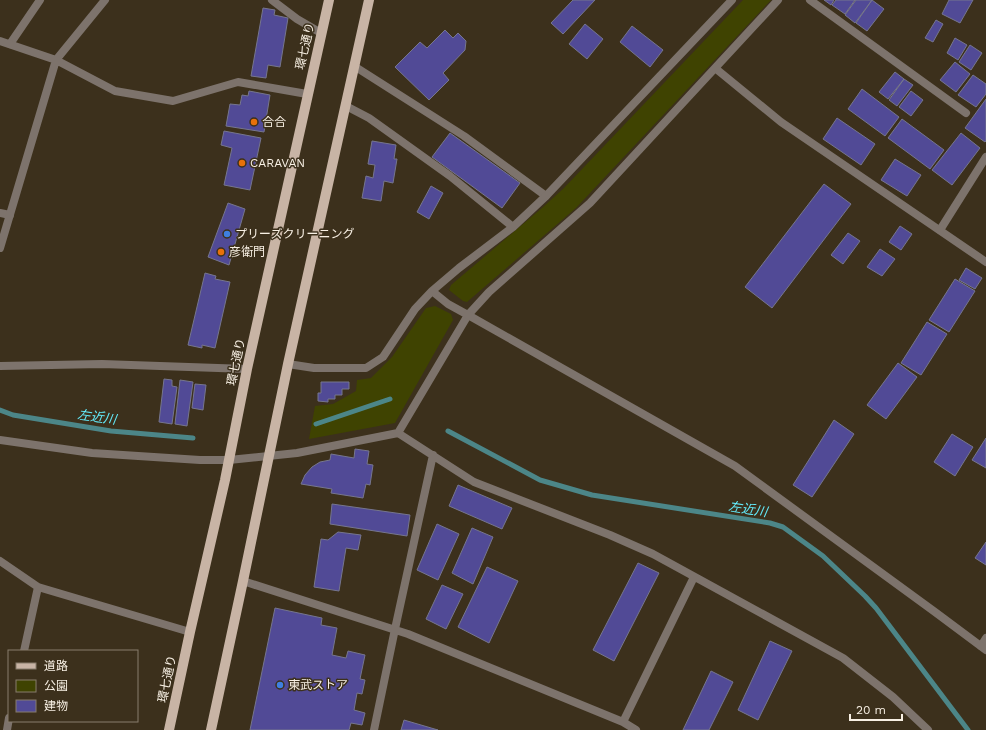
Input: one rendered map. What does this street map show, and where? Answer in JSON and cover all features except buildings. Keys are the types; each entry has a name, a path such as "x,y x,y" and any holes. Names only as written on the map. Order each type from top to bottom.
{"main road":[{"name":"環七通り","path":"169,730 229,460 247,369 307,94 329,0"},
{"path":"211,730 268,456 369,0"}],"street":[{"path":"10,44 40,0"},
{"path":"0,248 56,60 105,0"},
{"path":"272,0 297,19 321,33"},
{"path":"288,364 314,368 366,368 383,357 415,309 432,291 459,268 513,227 546,196 732,0"},
{"path":"398,433 468,315 489,292 590,203 778,0"},
{"path":"810,0 966,113"},
{"path":"0,41 56,60 115,92 173,101 238,82 307,94"},
{"path":"354,66 464,136 546,196"},
{"path":"715,68 781,122 986,262"},
{"path":"346,106 369,118 450,176 513,227"},
{"path":"940,230 986,157"},
{"path":"0,213 10,214"},
{"path":"432,291 448,304 735,466 983,648 986,638"},
{"path":"0,366 102,364 247,369"},
{"path":"0,440 92,453 200,460 229,460 297,453 398,433 474,482 617,538 653,554 843,658 893,697 928,730"},
{"path":"374,730 433,455"},
{"path":"0,561 38,587 190,632"},
{"path":"623,722 694,577"},
{"path":"243,581 395,629 623,722 636,730"},
{"path":"24,650 38,587"}],"green space":[{"path":"743,0 771,0 576,208 467,302 463,301 449,290 451,285 564,188"},
{"path":"435,306 451,314 453,320 395,423 309,439 315,406 333,404 356,391 357,380 371,378 392,357 426,308"}],"waterway":[{"name":"左近川","path":"316,424 390,399"},
{"name":"左近川","path":"0,410 13,415 111,431 193,438"},
{"name":"左近川","path":"448,431 540,480 592,495 770,523 783,527 823,556 876,608 968,730"}],"place":[{"name":"合合","path":"254,122"},
{"name":"CARAVAN","path":"242,163"},
{"name":"プリーズクリーニング","path":"227,234"},
{"name":"彦衛門","path":"221,252"},
{"name":"東武ストア","path":"280,685"}]}
